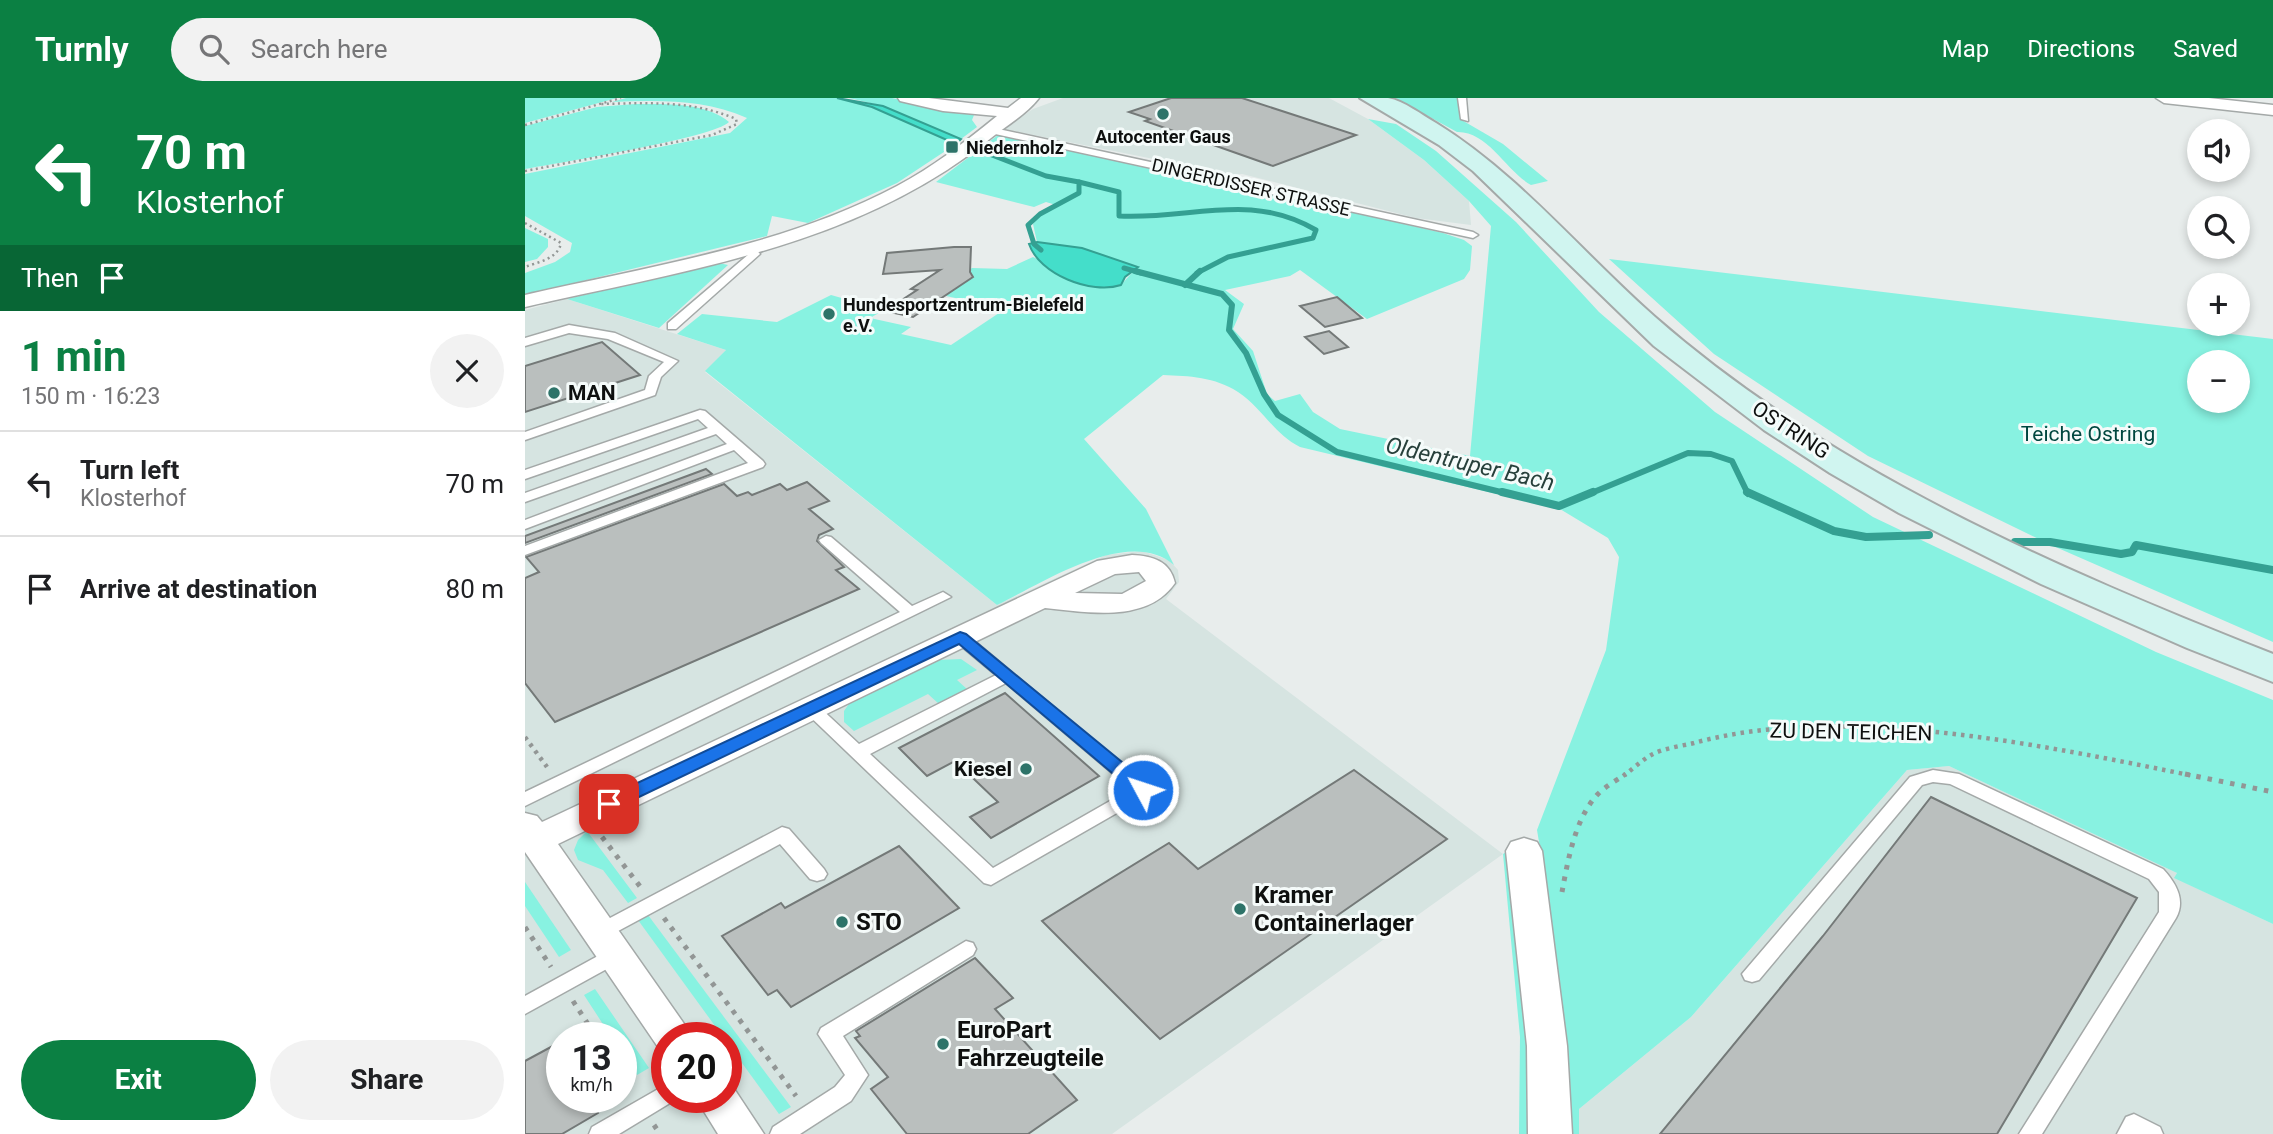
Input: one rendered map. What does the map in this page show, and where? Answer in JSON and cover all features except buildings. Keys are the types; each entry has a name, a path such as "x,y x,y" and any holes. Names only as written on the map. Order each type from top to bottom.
{"main road":[{"name":"OSTRING","path":"1371,98 1425,126 1479,163 1674,348 1725,387 1807,442 1881,486 2030,563 2117,604 2273,668"}],"street":[{"path":"906,98 943,106 1012,113"},
{"path":"525,301 818,229 885,200 938,170 1031,98"},
{"path":"2164,98 2273,110"},
{"path":"663,1022 529,837 584,816 1040,599"},
{"path":"1524,851 1547,1046 1550,1134"},
{"path":"727,1113 741,1134"}],"lane":[{"path":"1462,98 1465,119"},
{"name":"DINGERDISSER STRASSE","path":"989,130 1473,235"},
{"path":"671,326 755,254 748,248"},
{"path":"525,342 569,329 611,336 672,361 655,376 651,392 525,436"},
{"path":"525,475 700,414 758,464 525,551"},
{"path":"525,498 717,429"},
{"path":"525,525 736,445"},
{"path":"825,540 910,613"},
{"path":"525,800 943,597"},
{"path":"810,708 991,878 1143,790 960,637"},
{"path":"857,753 1007,676"},
{"path":"1752,974 1916,781 1924,778 1953,778 2156,874 2168,887 2172,899 2169,913 2030,1134"},
{"path":"525,1006 608,943 652,902 782,834 817,874"},
{"path":"781,1134 843,1094 857,1075 829,1034 966,949"},
{"path":"600,1134 651,1103"},
{"path":"2128,1134 2134,1124 2152,1134"}],"path":[{"path":"525,125 621,98"},
{"path":"525,171 712,135 737,124 736,119 720,112 676,103 600,104"},
{"path":"525,223 561,243 560,249 551,257 525,267"},
{"name":"ZU DEN TEICHEN","path":"1561,895 1580,828 1597,794 1620,774 1661,751 1714,736 1787,728 1861,728 2004,739 2273,792"},
{"path":"525,737 560,783"},
{"path":"584,816 652,902 810,1115"}],"shaded area":[{"path":"837,98 883,106 961,139 956,144 872,107"},
{"path":"1063,98 1329,98 1368,119 1424,160 1469,201 1471,225 1416,218 1242,174 1234,175 1003,129 1033,109"},
{"path":"1037,242 1082,248 1138,267 1125,277 1121,285 1095,287 1081,284 1067,280 1043,264 1029,244"},
{"path":"567,299 726,350 705,372 997,605 1106,555 1142,551 1169,560 1178,570 1179,582 1166,599 1503,854 1112,1134 525,1134 525,310"},
{"path":"1949,766 2177,873 2175,878 2273,924 2273,1134 1579,1134 1579,1109 1691,1017 1907,770"}],"green space":[{"path":"525,98 617,98 525,123"},
{"path":"626,98 837,98 872,107 956,144 897,183 808,223 772,216 767,236 525,295 525,273 555,262 570,252 572,243 525,216 525,174 730,133 747,118 698,104 664,101 612,102"},
{"path":"849,98 892,98 974,115 972,120 977,127 961,139 883,106"},
{"path":"1395,98 1458,98 1460,119 1503,144 1548,181 1531,185 1478,138 1457,132"},
{"path":"671,104 697,108 720,115 729,122 695,135 666,142 525,169 525,126 597,107"},
{"path":"1368,119 1396,124 1436,151 1516,222 1599,312 1715,412 1873,517 2156,652 2273,700 2273,924 2174,878 2177,873 1949,766 1907,770 1691,1017 1579,1109 1579,1134 1560,1134 1545,878 1537,830 1606,650 1619,557 1608,538 1560,509 1300,447 1283,435 1246,398 1229,387 1202,378 1163,375 1084,439 1146,509 1174,565 1155,554 1134,551 1110,555 1060,573 997,605 705,371 726,350 677,334 702,314 777,322 831,295 884,310 870,318 911,327 901,334 951,345 1005,309 937,294 972,268 1007,269 1033,257 1097,287 1121,285 1137,267 1082,248 1037,242 1033,224 1038,217 1056,205 1046,202 1034,207 936,182 998,135 1104,155 1464,240 1472,246 1470,270 1464,279 1367,319 1300,270 1290,276 1225,290 1244,304 1233,329 1253,351 1267,394 1275,401 1300,394 1313,412 1340,429 1470,456 1491,226 1469,201 1424,160"},
{"path":"525,228 548,239 548,247 537,259 525,262"},
{"name":"Teiche Ostring","path":"1609,259 2187,329 2187,336 2248,336 2273,339 2273,642 2051,545 1868,456 1714,354"},
{"path":"719,263 728,265 659,328 567,299"},
{"path":"961,659 977,670 957,680 968,690 939,704 928,694 854,731 844,722 844,711 851,701 937,660"},
{"path":"587,831 637,898 628,903 603,870 578,860 574,850 578,840"},
{"path":"1512,848 1536,1134 1519,1134 1520,1037 1503,854"},
{"path":"525,882 571,950 559,957 525,906"},
{"path":"648,915 728,1022 712,1022 638,920"},
{"path":"595,989 618,1022 602,1022 584,995"},
{"path":"742,1041 791,1107 779,1114 742,1063"},
{"path":"637,1050 649,1068 637,1075"}],"waterway":[{"name":"Oldentruper Bach","path":"979,150 1046,176 1079,182"},
{"name":"Oldentruper Bach","path":"1041,250 1034,244 1028,225 1040,214 1079,193 1079,182"},
{"name":"Oldentruper Bach","path":"1079,182 1119,192 1119,216 1243,209 1291,218 1316,230 1313,238 1228,257 1199,272"},
{"name":"Oldentruper Bach","path":"1124,268 1141,273"},
{"name":"Oldentruper Bach","path":"1135,271 1186,284"},
{"name":"Oldentruper Bach","path":"1186,284 1199,272"},
{"name":"Oldentruper Bach","path":"1186,284 1222,294 1232,305 1229,330 1246,353 1264,394 1278,415 1337,452 1509,494"},
{"name":"Oldentruper Bach","path":"1589,494 1688,453 1711,454 1732,461 1747,492"},
{"name":"Oldentruper Bach","path":"1502,492 1559,506 1593,492"},
{"name":"Oldentruper Bach","path":"1747,492 1834,531 1866,537 1929,535"},
{"name":"Oldentruper Bach","path":"2015,542 2050,542 2121,554 2132,552 2136,545 2273,570"}],"place":[{"name":"Autocenter Gaus","path":"1163,114"},
{"name":"Niedernholz","path":"952,147"},
{"name":"Hundesportzentrum-Bielefeld e.V.","path":"829,314"},
{"name":"MAN","path":"554,393"},
{"name":"Kiesel","path":"1026,769"},
{"name":"Kramer Containerlager","path":"1240,909"},
{"name":"STO","path":"842,922"},
{"name":"EuroPart Fahrzeugteile","path":"943,1044"}],"route":[{"path":"609,804 960,637 1143,790"}]}
